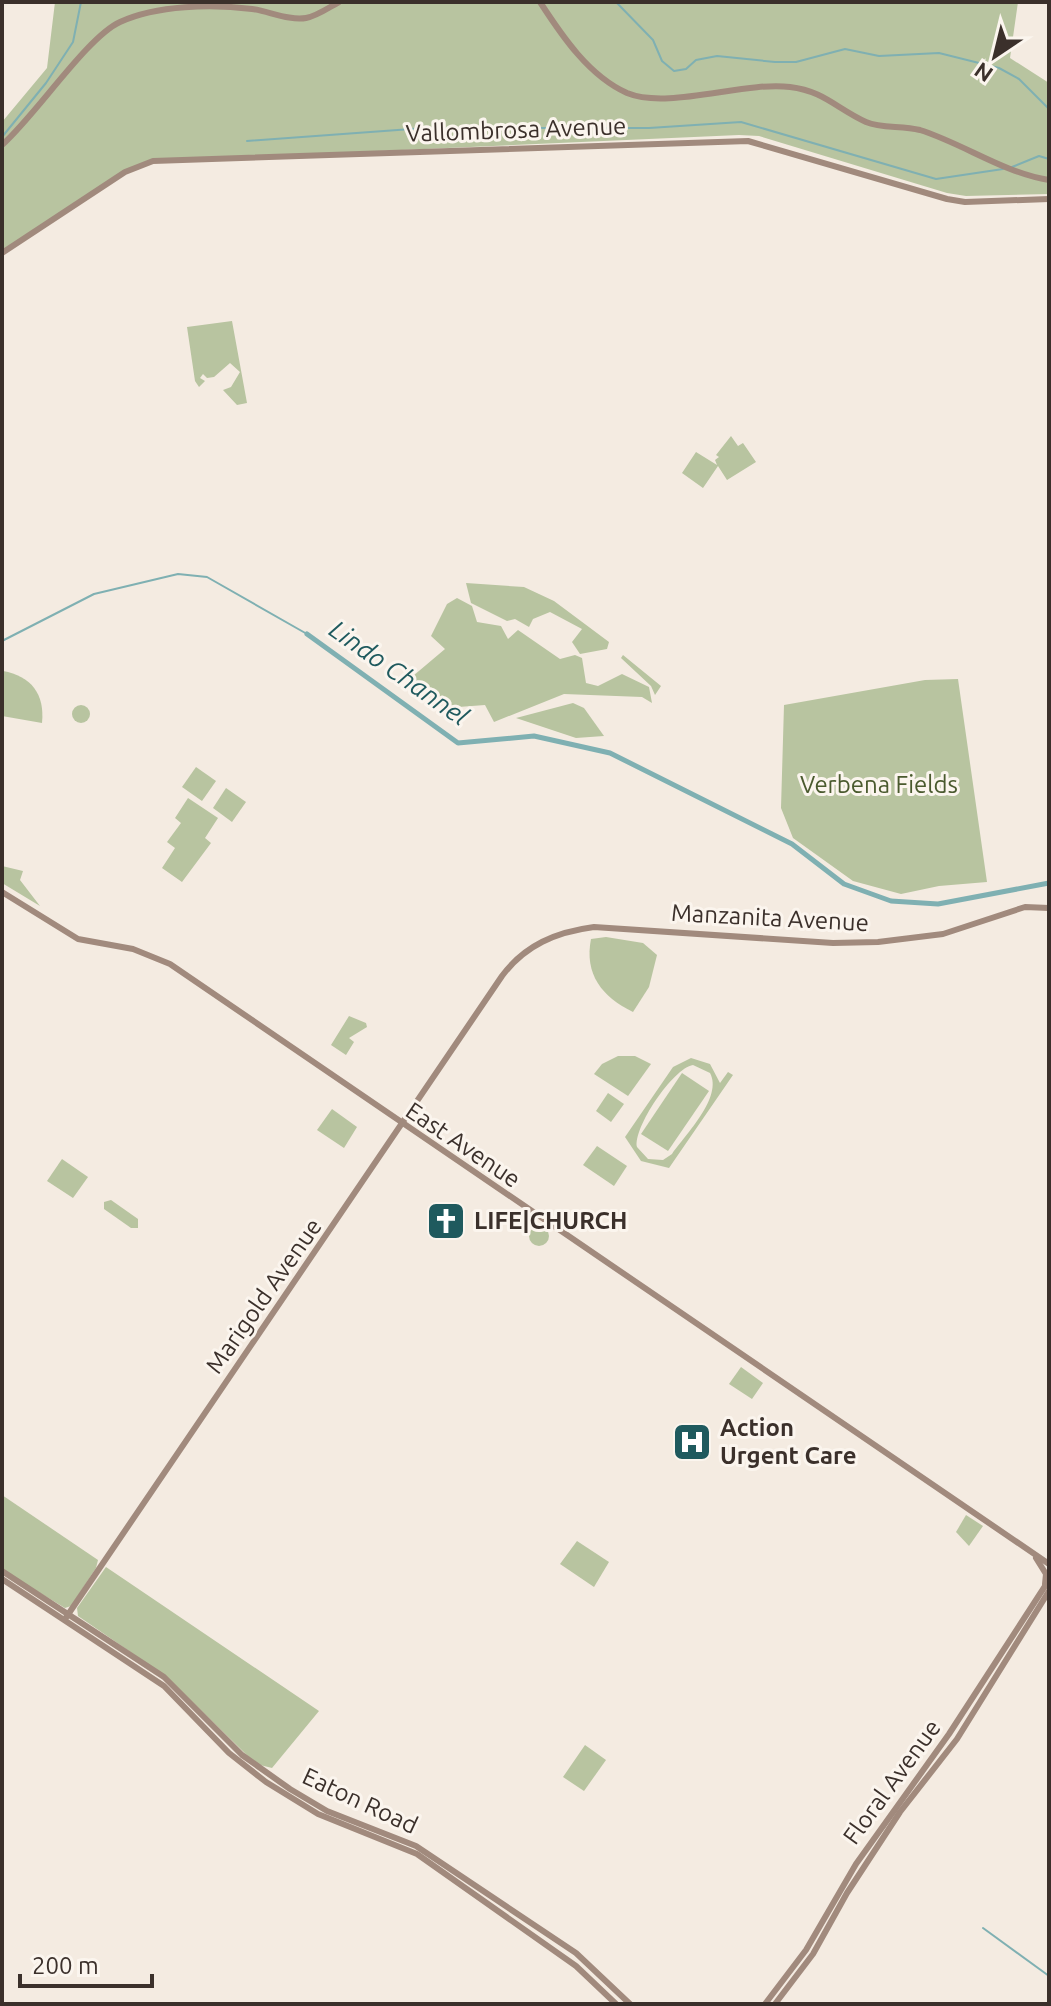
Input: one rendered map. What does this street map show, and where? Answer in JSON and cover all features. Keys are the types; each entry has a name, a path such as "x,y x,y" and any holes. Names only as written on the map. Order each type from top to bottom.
{"street":[{"path":"2,145 26,124 99,37 117,23 140,14 172,10 247,9 306,18 339,2"},
{"path":"540,2 586,63 628,93 653,98 788,86 821,94 872,124 916,129 966,147 1026,177 1049,180"},
{"name":"Vallombrosa Avenue","path":"2,253 125,172 153,161 748,141 947,199 965,202 1049,199"},
{"name":"East Avenue","path":"2,892 78,939 133,949 170,964 1049,1564"},
{"name":"Manzanita Avenue","path":"535,944 572,931 612,928 833,943 878,942 943,934 1025,907 1049,908"},
{"name":"Marigold Avenue","path":"67,1616 310,1263 400,1123 491,992 511,964 535,944"},
{"path":"1032,1553 1046,1574 1046,1589"},
{"name":"Eaton Road","path":"2,1571 164,1686 229,1753 266,1782 318,1814 417,1854 576,1966 616,2004"},
{"name":"Eaton Road","path":"2,1579 164,1677 242,1755 278,1781 327,1811 416,1846 576,1953 630,2004"},
{"name":"Floral Avenue","path":"775,2004 813,1954 847,1893 900,1812 957,1739 1049,1580"},
{"name":"Floral Avenue","path":"765,2004 806,1950 856,1864 949,1734 1046,1589"}],"green space":[{"path":"55,2 1018,2 1010,58 1049,83 1049,194 966,196 947,193 759,136 739,135 153,161 125,172 2,253 2,122 47,68"},
{"path":"232,321 247,403 237,405 223,390 231,387 240,372 230,363 214,377 207,378 203,374 200,378 205,381 199,387 195,381 187,327"},
{"path":"731,436 738,446 743,443 756,462 727,480 718,466 703,488 682,473 696,452 717,465 715,460 719,457 716,455"},
{"path":"466,583 524,587 554,601 609,642 607,649 580,654 572,642 582,629 550,612 533,619 529,627 515,619 507,621 471,603"},
{"path":"457,598 472,606 477,622 501,626 508,639 518,630 560,659 575,655 582,658 586,683 598,686 622,674 649,687 652,703 642,697 564,694 494,722 485,705 445,708 415,690 413,676 445,649 431,636 447,604"},
{"path":"623,655 661,686 655,695 651,686 621,658"},
{"path":"3,671 21,677 34,688 41,703 42,723 2,716"},
{"name":"Verbena Fields","path":"958,679 987,882 939,886 901,894 853,881 793,838 781,808 784,705 925,680"},
{"path":"573,703 584,708 604,736 576,738 516,718"},
{"path":"77,705 85,705 90,714 88,721 77,723 72,718 72,710"},
{"path":"196,767 216,781 202,801 182,787"},
{"path":"226,788 246,802 232,822 213,808"},
{"path":"188,798 218,818 205,838 211,843 182,882 162,868 175,848 167,842 181,823 175,818"},
{"path":"2,866 23,871 20,880 40,906 2,883"},
{"path":"606,937 643,943 657,955 649,987 633,1012 604,992 593,974 591,939"},
{"path":"349,1016 366,1023 367,1027 349,1038 354,1042 346,1055 331,1045"},
{"path":"618,1056 635,1056 651,1064 628,1096 594,1074 602,1064"},
{"path":"691,1058 710,1064 720,1083 728,1072 733,1075 669,1168 641,1161 625,1137 673,1067","holes":["693,1065 710,1073 712,1093 694,1126 672,1154 663,1160 648,1159 637,1147 637,1138 665,1087 675,1076"]},
{"path":"682,1073 709,1091 668,1151 641,1134"},
{"path":"608,1093 624,1104 611,1122 596,1111"},
{"path":"332,1109 357,1127 344,1148 317,1130"},
{"path":"597,1146 627,1166 614,1186 583,1165"},
{"path":"62,1159 88,1177 73,1198 47,1181"},
{"path":"111,1200 138,1219 138,1228 131,1228 104,1209 104,1202"},
{"path":"535,1226 543,1226 549,1236 543,1246 535,1246 529,1240 529,1232"},
{"path":"741,1367 763,1383 752,1399 729,1384"},
{"path":"2,1495 98,1560 71,1606 65,1608 2,1570"},
{"path":"966,1515 983,1526 969,1546 956,1532"},
{"path":"577,1541 609,1562 594,1587 560,1564"},
{"path":"106,1567 319,1711 272,1768 256,1764 167,1677 78,1616 77,1608"},
{"path":"585,1745 606,1760 584,1791 563,1777"}],"waterway":[{"path":"2,137 46,83 73,42 81,2"},
{"path":"616,2 653,40 662,61 674,71 686,69 696,60 717,56 796,62 845,49 879,56 939,53 999,68 1019,79 1049,109"},
{"path":"247,141 425,128 649,128 741,122 936,179 1003,169"},
{"path":"1012,167 1039,156 1049,159"},
{"name":"Lindo Channel","path":"2,641 94,594 178,574 207,577 307,634"},
{"name":"Lindo Channel","path":"307,634 458,743 534,736 610,753 792,844 844,884 891,901 938,904 1049,883"},
{"path":"983,1928 1049,1976"}],"place":[{"name":"LIFE|CHURCH","path":"446,1221"},
{"name":"Action Urgent Care","path":"692,1442"}]}
